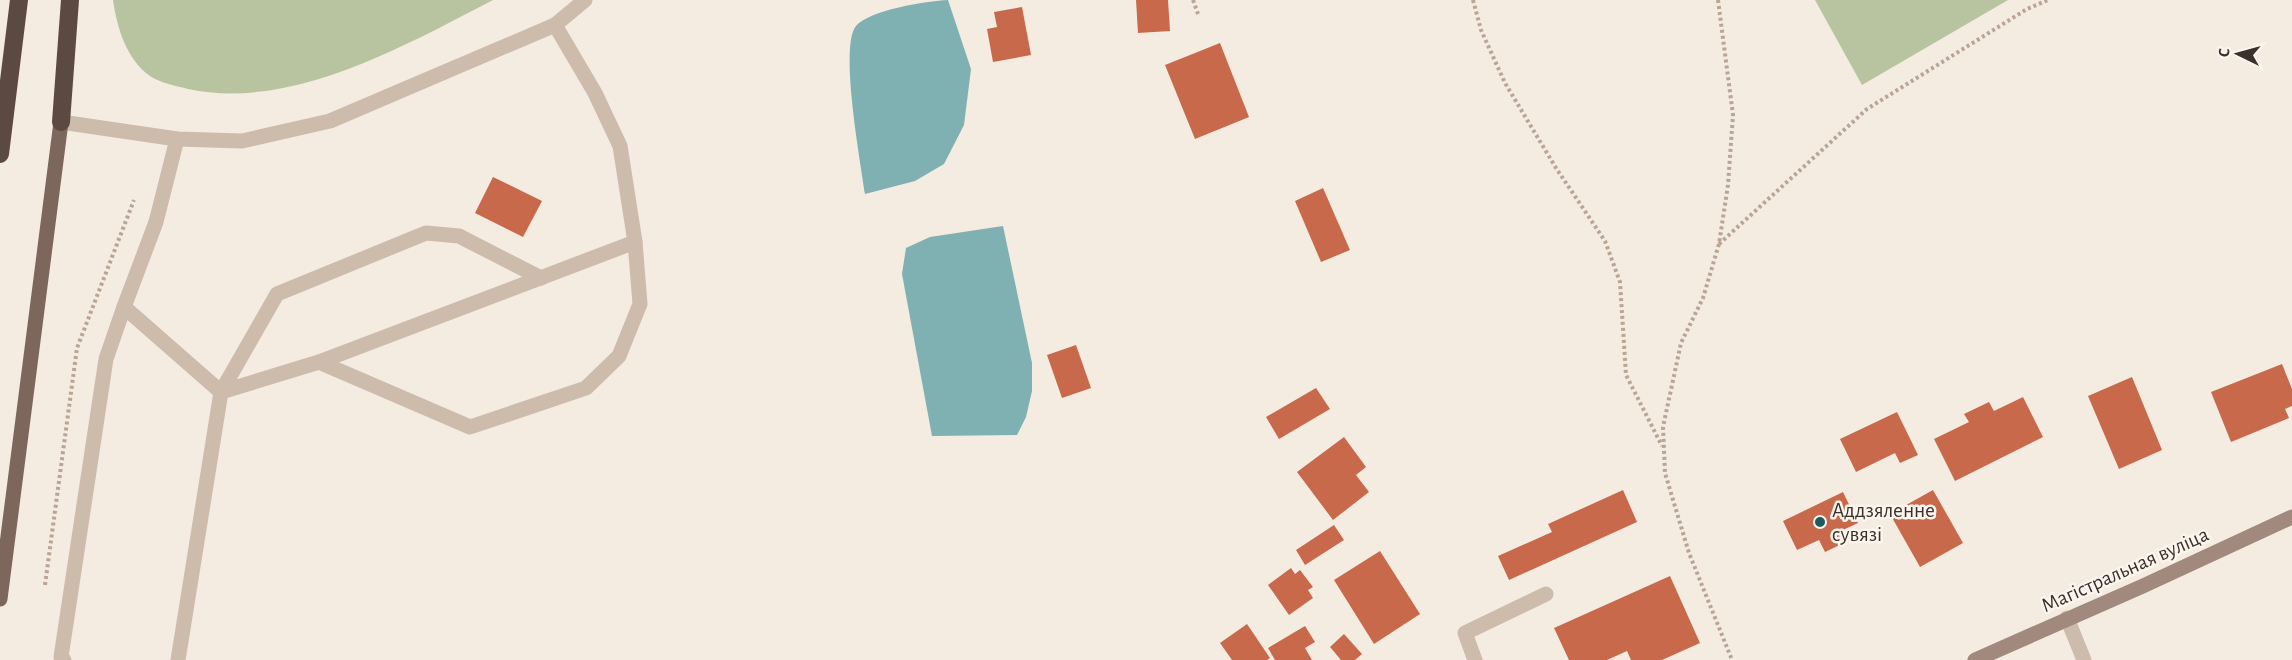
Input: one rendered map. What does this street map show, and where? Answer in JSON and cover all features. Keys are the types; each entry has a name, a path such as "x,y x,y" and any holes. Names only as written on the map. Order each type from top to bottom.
{"highway":[{"path":"0,154 19,0"},
{"path":"61,122 70,0"}],"main road":[{"path":"0,599 61,122"},
{"name":"Магістральная вуліца","path":"1975,660 2144,586 2292,517"}],"street":[{"path":"61,122 177,139 242,141 330,121 555,25 585,0"},
{"path":"319,362 470,427 586,388 619,356 640,304 635,242 620,146 595,93 555,25"},
{"path":"64,660 61,657 106,359 156,222 177,139"},
{"path":"178,660 221,392 277,294 426,233 459,236 541,278"},
{"path":"221,392 319,362 635,242"},
{"path":"124,307 221,392"},
{"path":"1475,660 1465,633 1546,594"},
{"path":"2067,618 2084,660"}],"path":[{"path":"1193,0 1198,14"},
{"path":"1473,0 1481,30 1505,83 1556,168 1605,241 1620,282 1626,334 1626,375 1664,449"},
{"path":"1719,0 1733,115 1728,185 1719,244 1703,298 1681,343 1663,427 1665,473 1689,553 1732,660"},
{"path":"1719,244 1867,109 2027,9 2048,0"}],"green space":[{"path":"113,0 493,0 385,54 346,70 306,83 267,91 227,93 188,89 150,76 135,61 124,42"},
{"path":"1815,0 2008,0 1862,85"}],"water":[{"path":"948,0 971,69 964,125 944,164 915,181 865,194 850,80 851,38 856,26 863,20 885,11 913,4"},
{"path":"1003,226 1032,363 1032,391 1026,417 1017,435 932,436 902,274 906,248 930,237"}],"building":[{"path":"1136,0 1168,0 1170,31 1138,33"},
{"path":"1022,7 1031,55 993,62 987,29 997,27 994,12"},
{"path":"1220,43 1249,117 1195,139 1165,65"},
{"path":"493,177 542,201 523,237 475,213"},
{"path":"1323,188 1350,250 1321,262 1295,201"},
{"path":"1076,345 1091,388 1062,398 1047,355"},
{"path":"2282,364 2292,389 2292,406 2285,409 2289,418 2231,442 2211,392"},
{"path":"2132,377 2162,450 2119,469 2088,396"},
{"path":"1316,388 1330,409 1279,439 1266,417"},
{"path":"2023,397 2043,437 1955,481 1934,439 1969,422 1964,414 1989,402 1994,411"},
{"path":"1897,412 1918,455 1900,463 1895,453 1856,472 1840,439"},
{"path":"1344,437 1366,467 1356,475 1369,492 1333,520 1297,472"},
{"path":"1623,490 1637,522 1509,580 1498,556 1552,532 1548,524"},
{"path":"1933,490 1963,543 1920,567 1890,514"},
{"name":"Аддзяленне сувязі","path":"1843,492 1858,523 1843,530 1848,541 1825,552 1819,540 1797,550 1783,521"},
{"path":"1334,525 1344,540 1305,565 1296,550"},
{"path":"1380,551 1420,614 1374,644 1334,580"},
{"path":"1291,568 1295,574 1300,570 1313,587 1308,590 1313,598 1289,615 1268,585"},
{"path":"1670,576 1700,643 1662,660 1631,660 1627,651 1607,660 1569,660 1554,628"},
{"path":"1247,624 1270,658 1267,660 1232,660 1220,643"},
{"path":"1305,626 1315,642 1305,648 1312,660 1275,660 1268,648"},
{"path":"1344,634 1362,654 1355,660 1341,660 1330,647"}],"place":[{"name":"Аддзяленне сувязі","path":"1820,522"}]}
